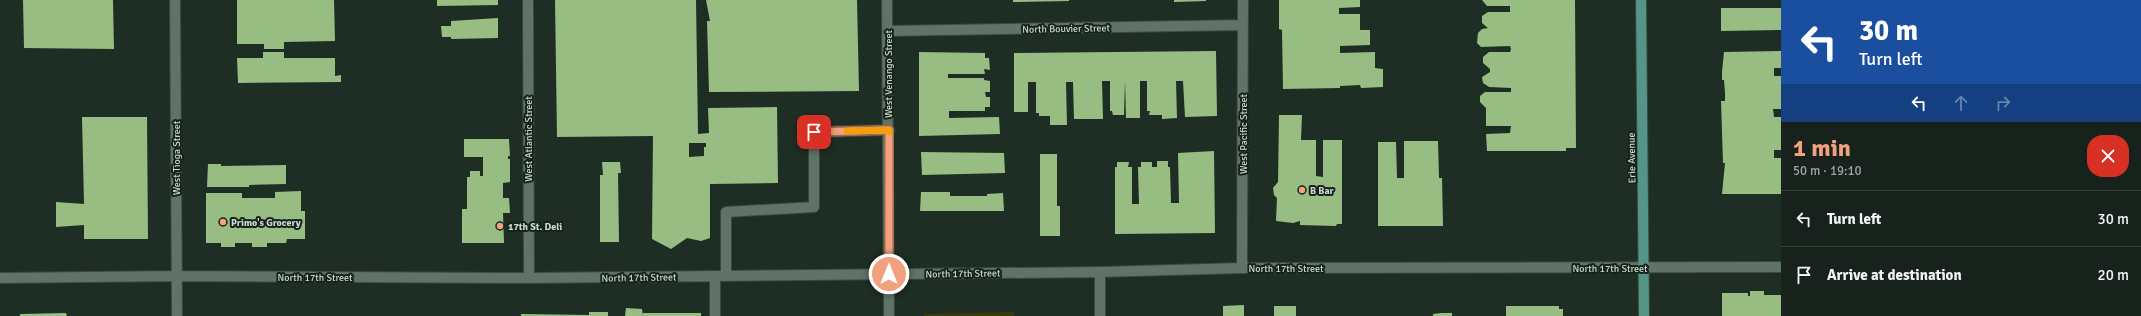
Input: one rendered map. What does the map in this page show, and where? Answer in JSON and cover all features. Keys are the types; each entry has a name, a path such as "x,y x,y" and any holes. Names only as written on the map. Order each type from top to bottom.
{"main road":[{"name":"Erie Avenue","path":"1641,0 1644,316"}],"street":[{"name":"West Tioga Street","path":"175,0 177,316"},
{"name":"West Atlantic Street","path":"528,0 529,278"},
{"name":"West Venango Street","path":"888,0 889,316"},
{"name":"West Pacific Street","path":"1242,268 1243,0"},
{"name":"North Bouvier Street","path":"888,31 1243,25"},
{"path":"726,276 726,212 814,207 814,132 889,130"},
{"name":"North 17th Street","path":"0,278 177,276 529,278 1100,272 1242,268 1781,267"},
{"path":"1100,272 1100,316"},
{"path":"715,276 715,316"}],"shaded area":[{"path":"1014,312 1014,316 924,316 924,314"}],"building":[{"path":"23,0 113,0 114,49 24,48"},
{"path":"237,0 334,0 335,41 284,42 284,49 264,49 264,44 237,44"},
{"path":"437,0 498,0 498,5 437,6"},
{"path":"555,0 696,0 698,134 709,133 708,108 777,107 778,183 710,184 710,238 701,241 687,238 671,249 652,239 653,136 557,137","holes":["689,143 706,143 706,147 704,147 704,156 689,157"]},
{"path":"706,0 857,0 859,91 709,92 707,21 710,21"},
{"path":"1013,0 1069,0 1069,1 1013,2"},
{"path":"1174,0 1206,0 1206,1 1174,2"},
{"path":"1279,0 1360,0 1360,7 1339,8 1339,14 1360,14 1360,30 1370,30 1370,45 1340,46 1340,53 1375,52 1375,68 1383,69 1383,87 1361,88 1360,85 1340,86 1340,88 1283,89 1282,30 1279,29"},
{"path":"1482,0 1575,0 1576,148 1566,148 1566,151 1487,151 1486,134 1510,133 1511,126 1486,126 1486,108 1480,102 1480,96 1485,92 1511,92 1511,88 1489,87 1483,83 1482,77 1490,72 1490,69 1483,63 1483,57 1489,52 1510,52 1511,49 1510,46 1481,47 1477,43 1478,33 1482,29 1488,28 1482,23 1482,16 1488,12 1510,12 1510,6 1487,6"},
{"path":"1721,8 1781,8 1781,30 1721,31"},
{"path":"498,18 498,38 451,39 451,37 442,37 441,26 451,26 451,21"},
{"path":"1216,51 1217,116 1185,117 1183,81 1176,81 1177,118 1162,119 1162,115 1149,115 1150,111 1147,111 1147,81 1140,81 1140,118 1126,118 1125,81 1124,115 1113,115 1112,111 1110,111 1110,81 1102,81 1103,119 1074,119 1073,82 1066,82 1067,125 1050,125 1050,116 1039,116 1039,113 1036,113 1036,82 1028,82 1028,112 1014,112 1014,53"},
{"path":"1781,51 1781,68 1774,68 1774,76 1781,76 1781,109 1773,109 1774,117 1781,117 1781,150 1774,150 1774,158 1781,158 1781,194 1722,194 1725,163 1723,163 1721,101 1725,101 1724,80 1722,80 1724,52"},
{"path":"263,52 284,52 284,58 335,58 335,76 341,75 341,82 238,83 237,58 263,58"},
{"path":"919,52 985,53 985,58 989,58 990,70 984,69 985,74 948,74 948,78 984,78 984,80 990,81 990,92 985,92 986,97 990,97 990,107 985,107 985,111 949,111 949,118 999,117 1000,134 919,136"},
{"path":"1279,115 1302,115 1301,140 1316,140 1316,176 1323,177 1323,140 1342,140 1342,224 1337,224 1336,226 1300,225 1300,221 1293,223 1276,221 1277,198 1274,195 1273,188 1278,182"},
{"path":"82,117 147,117 148,239 84,239 84,225 56,227 56,202 84,204"},
{"path":"464,139 509,139 510,156 508,156 508,159 510,159 510,182 503,183 503,198 509,198 510,213 503,213 504,243 462,243 462,209 467,209 467,177 470,177 470,171 480,171 480,176 483,176 483,157 464,157"},
{"path":"1404,141 1438,141 1439,178 1442,178 1443,226 1378,226 1378,142 1396,142 1397,178 1404,178"},
{"path":"1214,151 1215,233 1115,234 1115,167 1117,167 1117,162 1129,162 1128,167 1132,167 1132,204 1139,204 1138,167 1141,167 1141,162 1152,162 1152,167 1157,167 1157,161 1168,161 1168,167 1170,167 1171,203 1179,203 1178,153"},
{"path":"921,152 1004,153 1005,173 922,175"},
{"path":"1040,154 1057,154 1057,206 1060,206 1060,236 1040,236"},
{"path":"602,162 620,162 621,173 618,173 619,242 600,242 600,175 603,175"},
{"path":"208,164 221,164 221,166 286,165 286,184 249,185 249,187 207,187"},
{"path":"301,191 301,211 305,211 305,239 287,239 286,243 267,243 267,247 252,247 252,243 235,243 235,247 221,247 221,243 206,243 206,193 242,193 242,198 275,198 275,192"},
{"path":"921,192 950,192 950,196 987,196 987,194 1003,193 1004,211 920,211"},
{"path":"1750,291 1764,291 1764,295 1781,295 1781,316 1722,316 1722,293 1748,293 1748,296 1750,296"},
{"path":"1244,305 1244,316 1223,316 1223,306"},
{"path":"1274,306 1296,306 1296,316 1274,316"},
{"path":"1506,306 1559,306 1559,309 1563,309 1563,316 1506,316"},
{"path":"626,308 642,309 643,316 625,316"},
{"path":"589,312 608,312 608,316 521,316 521,314 589,315"},
{"path":"66,313 67,316 20,316 20,314"},
{"path":"643,313 701,313 701,316 643,316"},
{"path":"1452,313 1452,316 1433,316 1433,314"}],"slow traffic":[{"path":"847,131 889,130 889,132"}],"place":[{"name":"B Bar","path":"1302,190"},
{"name":"Primo's Grocery","path":"223,222"},
{"name":"17th St. Deli","path":"500,226"}],"route":[{"path":"814,132 889,130 889,274"}]}
